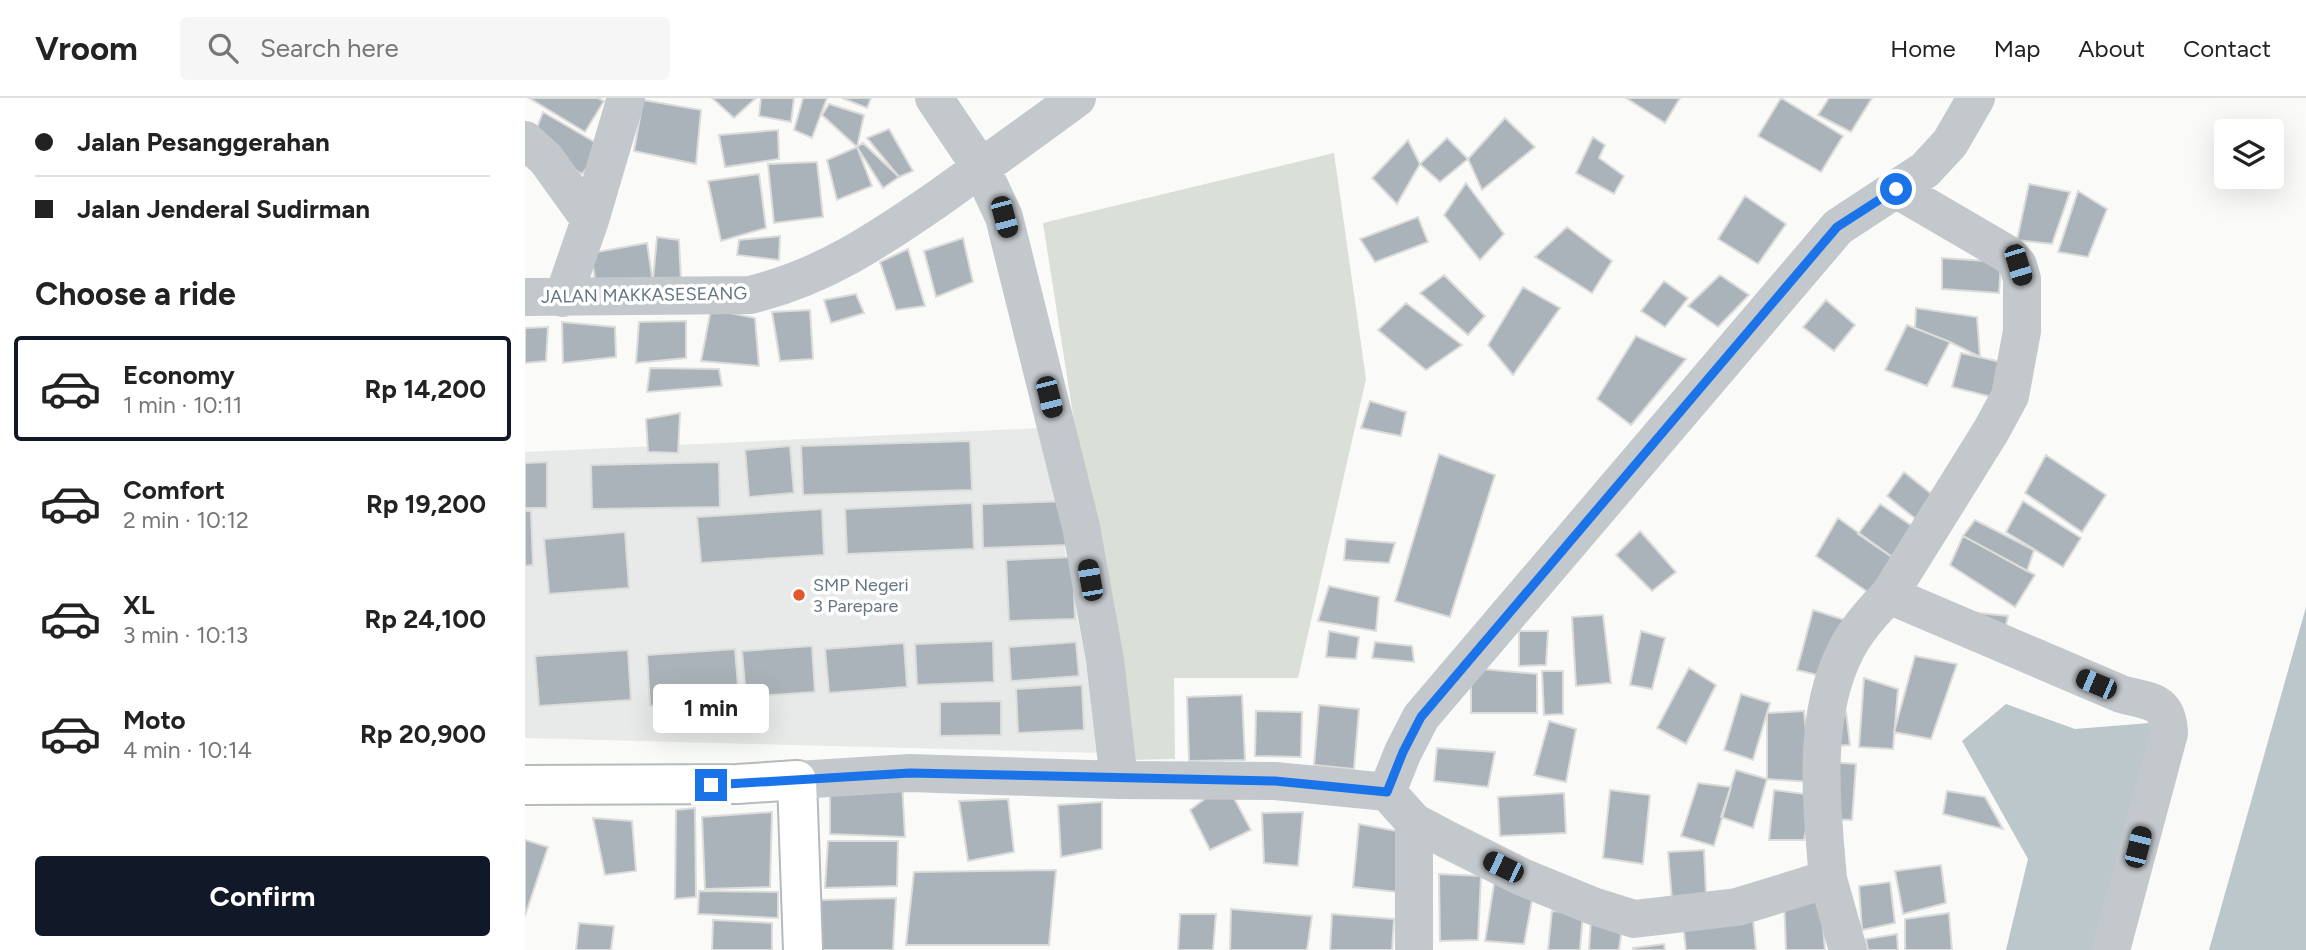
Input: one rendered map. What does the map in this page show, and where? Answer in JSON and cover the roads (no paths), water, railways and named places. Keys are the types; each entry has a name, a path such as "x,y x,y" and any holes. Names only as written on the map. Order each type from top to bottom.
{"main road":[{"path":"525,785 737,784 797,780 803,950"}],"street":[{"path":"563,298 590,220 626,98"},
{"path":"934,98 981,168 1004,217 1081,527 1105,660 1119,780"},
{"name":"JALAN MAKKASESEANG","path":"525,297 750,295 802,279 873,244 1077,98"},
{"path":"1387,792 1421,717 1837,227 1925,170 1950,143 1976,98"},
{"path":"525,140 546,159 590,220"},
{"path":"1848,950 1828,879 1823,761 1826,704 1847,648 1872,613 1889,595 1984,443 2010,396 2020,342 2022,279 2018,265 2010,255 1896,189"},
{"path":"1889,595 2121,694 2153,703 2163,708 2169,717 2169,733 2111,950"},
{"path":"797,780 910,773 1119,780 1275,781 1387,792 1414,822 1522,877 1593,906 1634,919 1737,907 1828,879"},
{"path":"1414,822 1414,950"}],"place":[{"name":"SMP Negeri 3 Parepare","path":"799,595"}]}
